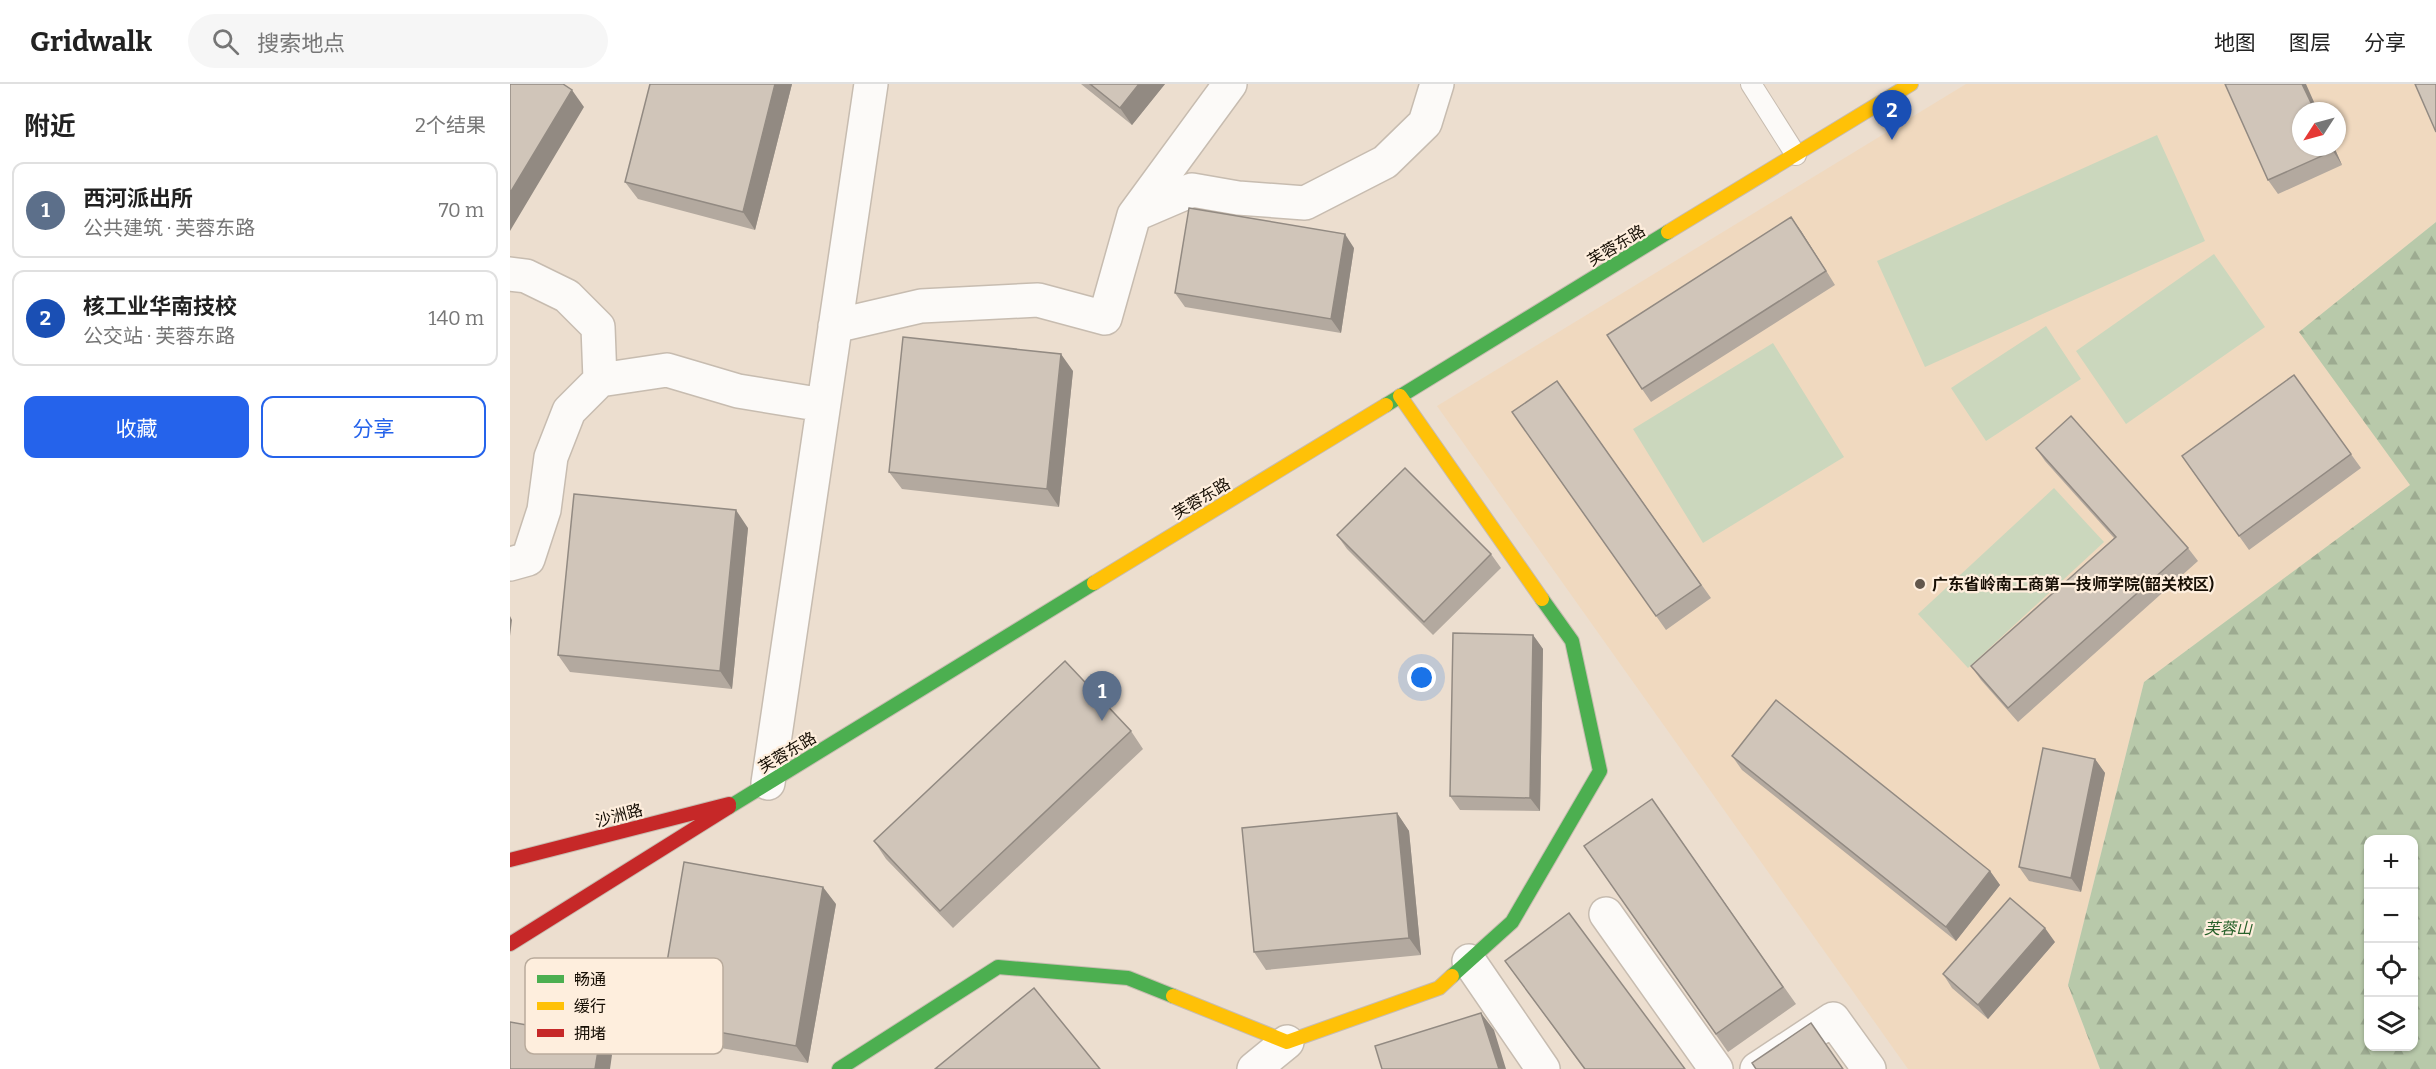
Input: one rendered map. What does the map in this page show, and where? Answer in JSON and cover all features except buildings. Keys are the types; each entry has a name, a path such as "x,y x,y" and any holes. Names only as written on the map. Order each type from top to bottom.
{"main road":[{"name":"芙蓉东路","path":"510,944 737,802 1911,84"},
{"path":"839,1069 998,967 1128,978 1287,1042 1439,988 1512,922 1600,771 1572,641 1400,396"},
{"name":"沙洲路","path":"510,860 737,802"}],"street":[{"path":"768,783 871,84"},
{"path":"835,326 921,306 1038,300 1105,318 1134,215 1230,84"},
{"path":"1134,215 1192,190 1238,198 1305,203 1385,162 1425,123 1437,84"},
{"path":"510,274 526,276 567,296 598,327 600,380"},
{"path":"510,564 528,559 544,510 551,457 569,411 600,380 667,370 738,391 823,405"},
{"path":"1606,914 1716,1069"},
{"path":"1469,961 1543,1069"},
{"path":"1757,1069 1833,1019 1869,1069"},
{"path":"1254,1069 1287,1042"}],"lane":[{"path":"1751,84 1796,155"}],"shaded area":[{"name":"广东省岭南工商第一技师学院(韶关校区)","path":"1966,84 2436,84 2436,222 2300,332 2411,485 2144,682 2068,985 2100,1069 1908,1069 1437,406"}],"green space":[{"path":"2157,135 2205,241 1925,367 1877,261"},
{"name":"芙蓉山","path":"2436,222 2436,1069 2100,1069 2068,985 2144,682 2410,485 2299,332"},
{"path":"2214,254 2265,327 2126,424 2076,351"},
{"path":"2046,326 2081,379 1986,441 1951,388"},
{"path":"1773,343 1844,457 1703,543 1633,429"},
{"path":"2054,488 2104,542 1968,668 1918,614"}],"traffic: fast":[{"path":"1386,405 1668,232"},
{"path":"729,807 1094,583"},
{"path":"1452,976 1512,922 1600,771 1572,641 1542,599"},
{"path":"839,1069 998,967 1128,978 1173,996"}],"traffic: slow":[{"path":"1668,232 1911,84"},
{"path":"1400,396 1542,599"},
{"path":"1094,583 1386,405"},
{"path":"1173,996 1287,1042 1439,988 1452,976"}],"traffic: jam":[{"path":"510,860 729,804"},
{"path":"510,944 729,807"}],"place":[{"name":"核工业华南技校","path":"1892,140"},
{"name":"广东省岭南工商第一技师学院(韶关校区)","path":"1920,584"},
{"name":"西河派出所","path":"1102,721"}]}
